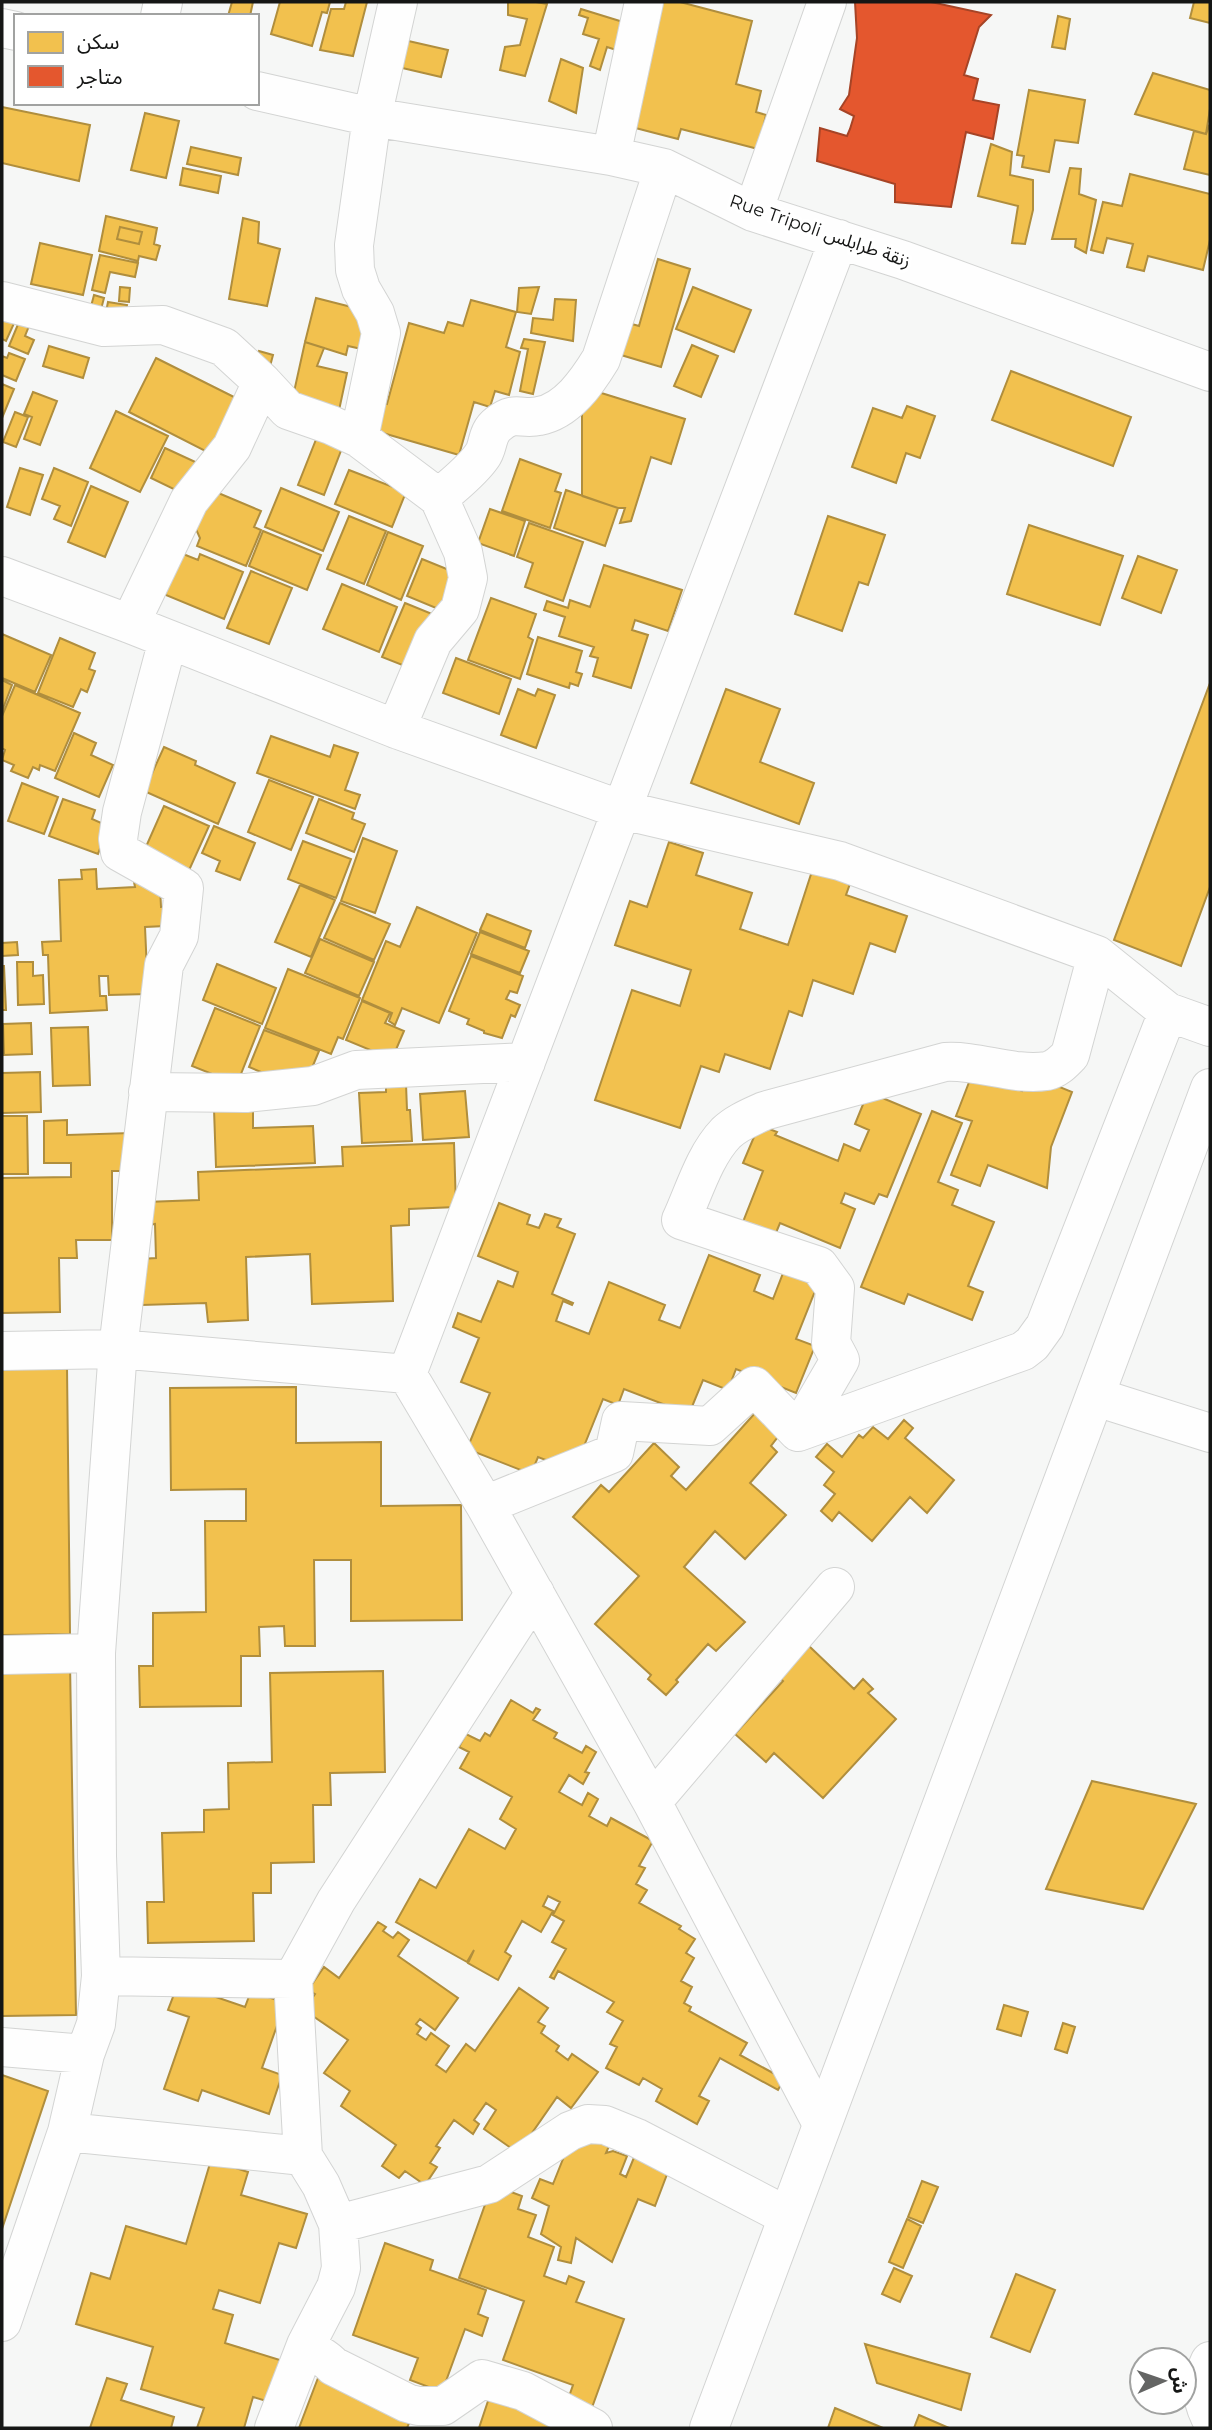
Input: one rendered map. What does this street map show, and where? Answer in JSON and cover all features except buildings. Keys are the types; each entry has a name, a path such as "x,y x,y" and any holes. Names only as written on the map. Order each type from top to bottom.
{"street":[{"path":"359,438 381,333 375,313 360,289 355,270 354,245 372,117 398,2"},
{"path":"611,156 644,2"},
{"path":"753,212 827,2"},
{"name":"Rue Tripoli زنقة طرابلس","path":"259,91 372,117 611,156 664,169 753,212 903,260 1210,372"},
{"path":"439,498 484,455 486,440 495,426 510,415 538,416 558,407 575,394 589,378 601,359 664,169"},
{"path":"407,1374 839,239"},
{"path":"2,301 104,327 163,325 224,346 288,410 359,438 439,498 463,552 468,578 460,609 433,641 396,729"},
{"path":"130,624 189,501 233,447 262,382"},
{"path":"2,576 396,729 622,810 840,861 1097,955 1168,1012 1210,1027"},
{"path":"2,2319 67,2132 85,2054 96,2024 101,1976 97,1856 96,1653 118,1349 164,965 179,936 184,888 120,852 118,839 122,812 168,640"},
{"path":"798,1433 840,1360 831,1343 835,1288 819,1266 681,1220 713,1151 727,1132 764,1111 945,1062 962,1061 1048,1071 1058,1066 1070,1055 1097,955"},
{"path":"798,1433 1009,1358 1032,1344 1045,1326 1168,1012"},
{"path":"148,1093 257,1092 313,1086 356,1070 526,1062"},
{"path":"709,2428 1210,1088"},
{"path":"2,1350 118,1349 407,1374"},
{"path":"407,1374 485,1505 652,1802 822,2124"},
{"path":"485,1505 614,1453 621,1421 710,1426 754,1386 798,1433"},
{"path":"1096,1397 1210,1433"},
{"path":"652,1802 835,1587"},
{"path":"274,2428 306,2345 335,2287 341,2268 338,2224 321,2185 303,2156 293,1979 343,1890 535,1593"},
{"path":"2,1655 96,1653"},
{"path":"101,1976 293,1979"},
{"path":"2,2047 85,2054"},
{"path":"338,2224 489,2184 560,2137 588,2124 605,2125 637,2138 787,2216"},
{"path":"67,2132 303,2156"},
{"path":"306,2345 327,2358 333,2366 407,2403 443,2406 482,2379 523,2391 593,2428"},
{"path":"1210,2361 1202,2377 1205,2406 1210,2417"}]}
